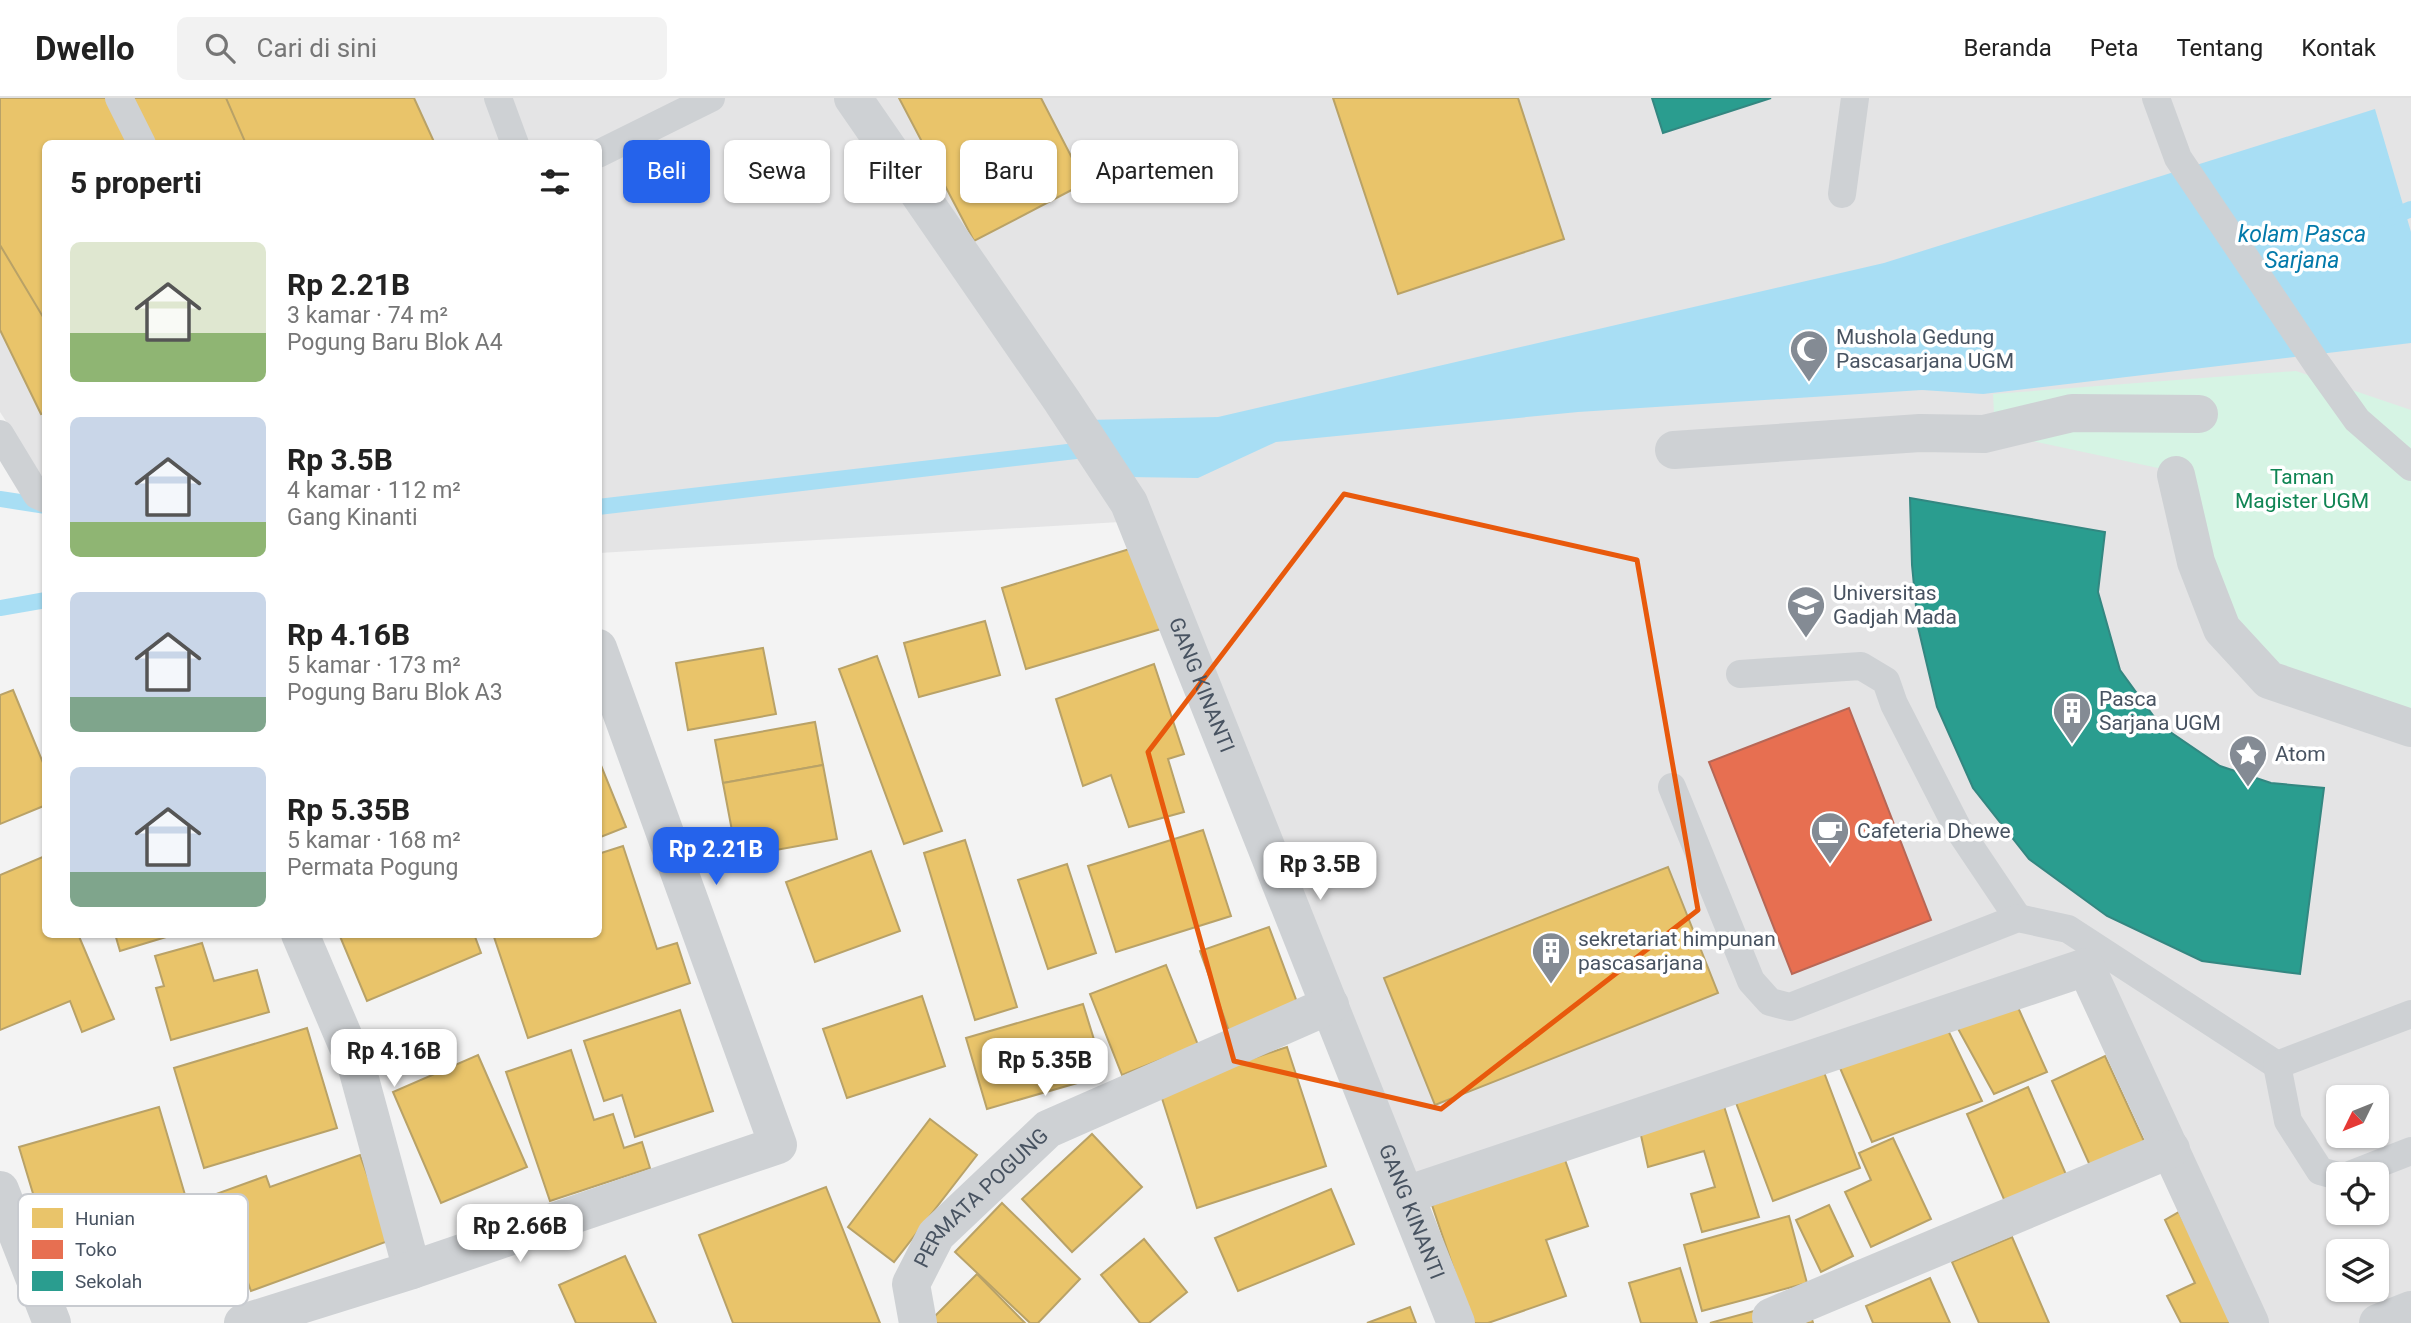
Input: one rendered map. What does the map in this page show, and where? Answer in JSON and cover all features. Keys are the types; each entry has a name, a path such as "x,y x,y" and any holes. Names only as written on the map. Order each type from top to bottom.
{"street":[{"name":"GANG KINANTI","path":"853,98 1129,503 1456,1323"},
{"path":"1674,450 1920,433 1984,434 2072,413 2199,414"},
{"path":"2176,475 2196,562 2222,629 2250,660 2269,680 2411,727"},
{"path":"243,1323 412,1270 778,1145 602,659"},
{"path":"302,938 357,1068 412,1270"},
{"path":"1406,1195 2086,967 2250,1323"},
{"name":"PERMATA POGUNG","path":"918,1323 911,1284 936,1235 1048,1129 1330,1005"},
{"path":"1771,1317 2171,1149"},
{"path":"0,1190 18,1236"},
{"path":"45,1306 52,1323"},
{"path":"2378,1323 2411,1310"}],"lane":[{"path":"119,98 140,140"},
{"path":"498,98 514,140"},
{"path":"602,152 711,98"},
{"path":"1842,194 1855,98"},
{"path":"2156,98 2178,158 2317,364 2357,420 2411,467"},
{"path":"0,434 37,495 42,497"},
{"path":"1740,674 1861,666 1886,681 1894,704 1958,827 2018,918"},
{"path":"1672,787 1751,981 1770,1002 1790,1007 2018,918 2068,929 2277,1065 2288,1121 2320,1171 2326,1173"},
{"path":"2277,1065 2411,1014"},
{"path":"2382,1162 2411,1151"}],"highlighted area":[{"path":"1344,494 1637,560 1698,910 1441,1109 1234,1061 1148,752"}],"shaded area":[{"name":"Universitas Gadjah Mada","path":"0,98 2411,98 2411,1323 2241,1323 2084,974 1414,1202 1153,520 602,553 602,140 42,140 42,476 0,412"}],"green space":[{"name":"Taman Magister UGM","path":"2296,371 2411,410 2411,721 2280,679 2232,628 2186,474 1995,433 1993,394"}],"water":[{"name":"kolam Pasca Sarjana","path":"2375,109 2411,232 2411,343 1983,394 1922,390 1578,412 1276,442 1198,478 1126,477 1087,420 1218,417 1884,263"}],"building: Hunian":[{"path":"0,98 103,98 126,140 42,140 42,414 0,330"},
{"path":"0,98 386,98 407,140 42,140 42,315 0,245"},
{"path":"226,98 414,98 433,140 244,140"},
{"path":"899,98 1041,98 1071,156 1071,190 1057,198 1057,140 960,140 960,203 1047,203 974,241 946,188 946,140 921,140"},
{"path":"1333,98 1518,98 1564,239 1398,294"},
{"path":"1136,547 1161,629 1026,669 1002,588"},
{"path":"985,621 1000,675 919,697 904,643"},
{"path":"763,648 776,714 688,730 676,663"},
{"path":"877,656 942,831 904,844 839,669"},
{"path":"1154,664 1184,754 1168,759 1184,812 1129,827 1111,775 1083,786 1056,699"},
{"path":"13,690 42,760 42,807 0,824 0,695"},
{"path":"815,722 823,765 723,783 715,740"},
{"path":"823,765 837,839 737,857 723,783"},
{"path":"602,768 626,827 602,836"},
{"path":"1203,830 1231,916 1116,952 1088,866"},
{"path":"965,840 1017,1007 975,1020 924,853"},
{"path":"623,846 657,949 677,943 690,983 528,1038 494,938 602,938 602,853"},
{"path":"871,851 900,931 815,962 786,882"},
{"path":"42,857 42,938 80,938 114,1019 82,1032 70,1001 0,1030 0,875"},
{"path":"1067,864 1096,953 1048,969 1018,880"},
{"name":"sekretariat himpunan pascasarjana","path":"1668,867 1718,993 1435,1105 1384,978"},
{"path":"1269,927 1298,1005 1229,1031 1200,951"},
{"path":"116,938 163,938 120,951"},
{"path":"341,938 475,938 481,953 367,1001"},
{"path":"202,943 214,981 257,970 269,1012 171,1040 156,988 164,986 155,956"},
{"path":"1166,965 1198,1045 1122,1075 1090,994"},
{"path":"922,996 945,1066 847,1098 823,1029"},
{"path":"2016,1003 2047,1072 1994,1094 1956,1025"},
{"path":"1083,1004 1105,1075 987,1109 966,1038"},
{"path":"680,1010 713,1111 635,1137 622,1095 604,1101 584,1041"},
{"path":"1945,1024 1982,1101 1872,1142 1837,1061"},
{"path":"307,1028 337,1128 204,1168 174,1068"},
{"path":"1287,1047 1326,1166 1197,1208 1159,1089"},
{"path":"571,1050 594,1120 613,1114 624,1148 642,1142 650,1168 550,1201 506,1072"},
{"path":"478,1055 527,1167 441,1203 393,1092"},
{"path":"2105,1056 2155,1165 2101,1190 2052,1081"},
{"path":"1822,1067 1860,1168 1773,1201 1735,1100"},
{"path":"2028,1087 2074,1193 2013,1220 1967,1114"},
{"path":"1723,1103 1759,1217 1702,1232 1691,1194 1715,1187 1704,1151 1648,1167 1640,1131"},
{"path":"159,1107 185,1194 33,1194 19,1147"},
{"path":"930,1119 977,1155 894,1262 848,1227"},
{"path":"1092,1134 1142,1187 1072,1252 1022,1199"},
{"path":"1893,1138 1931,1219 1871,1247 1845,1192 1871,1180 1859,1153"},
{"path":"360,1155 391,1240 251,1291 248,1283 248,1194 216,1194 266,1176 270,1187"},
{"path":"1564,1157 1588,1226 1546,1240 1566,1296 1488,1323 1472,1323 1432,1205"},
{"path":"826,1187 880,1323 733,1323 699,1235"},
{"path":"1331,1189 1354,1244 1238,1291 1215,1238"},
{"path":"1002,1203 1080,1279 1038,1323 1030,1323 955,1252"},
{"path":"1829,1205 1853,1256 1821,1272 1796,1220"},
{"path":"2179,1212 2234,1323 2181,1323 2167,1296 2195,1283 2165,1220"},
{"path":"1789,1216 1807,1283 1702,1311 1684,1245"},
{"path":"2012,1237 2049,1323 1979,1323 1952,1262"},
{"path":"1144,1239 1187,1292 1149,1323 1140,1323 1101,1275"},
{"path":"625,1256 656,1323 576,1323 559,1285"},
{"path":"1680,1268 1697,1323 1641,1323 1629,1283"},
{"path":"977,1274 1025,1323 928,1323"},
{"path":"1930,1278 1950,1323 1873,1323 1866,1306"},
{"path":"1806,1297 1813,1323 1710,1323"},
{"path":"1410,1307 1416,1323 1367,1323"}],"building: Toko":[{"name":"Cafeteria Dhewe","path":"1849,708 1931,920 1792,974 1709,762"}],"building: Sekolah":[{"path":"1652,98 1771,98 1663,133"},
{"name":"Pasca Sarjana UGM","path":"1910,498 2105,532 2098,592 2120,670 2160,725 2220,766 2271,783 2324,788 2300,974 2202,961 2107,916 2029,859 1973,788 1937,707 1918,627 1912,565"}],"waterway":[{"path":"2387,219 2411,209"},
{"path":"602,507 1093,449"},
{"path":"0,499 42,505"},
{"path":"0,608 42,601"}],"place":[{"name":"Mushola Gedung Pascasarjana UGM","path":"1809,383"},
{"name":"Universitas Gadjah Mada","path":"1806,639"},
{"name":"Pasca Sarjana UGM","path":"2072,745"},
{"name":"Atom","path":"2248,788"},
{"name":"Cafeteria Dhewe","path":"1830,865"},
{"name":"sekretariat himpunan pascasarjana","path":"1551,985"}]}
